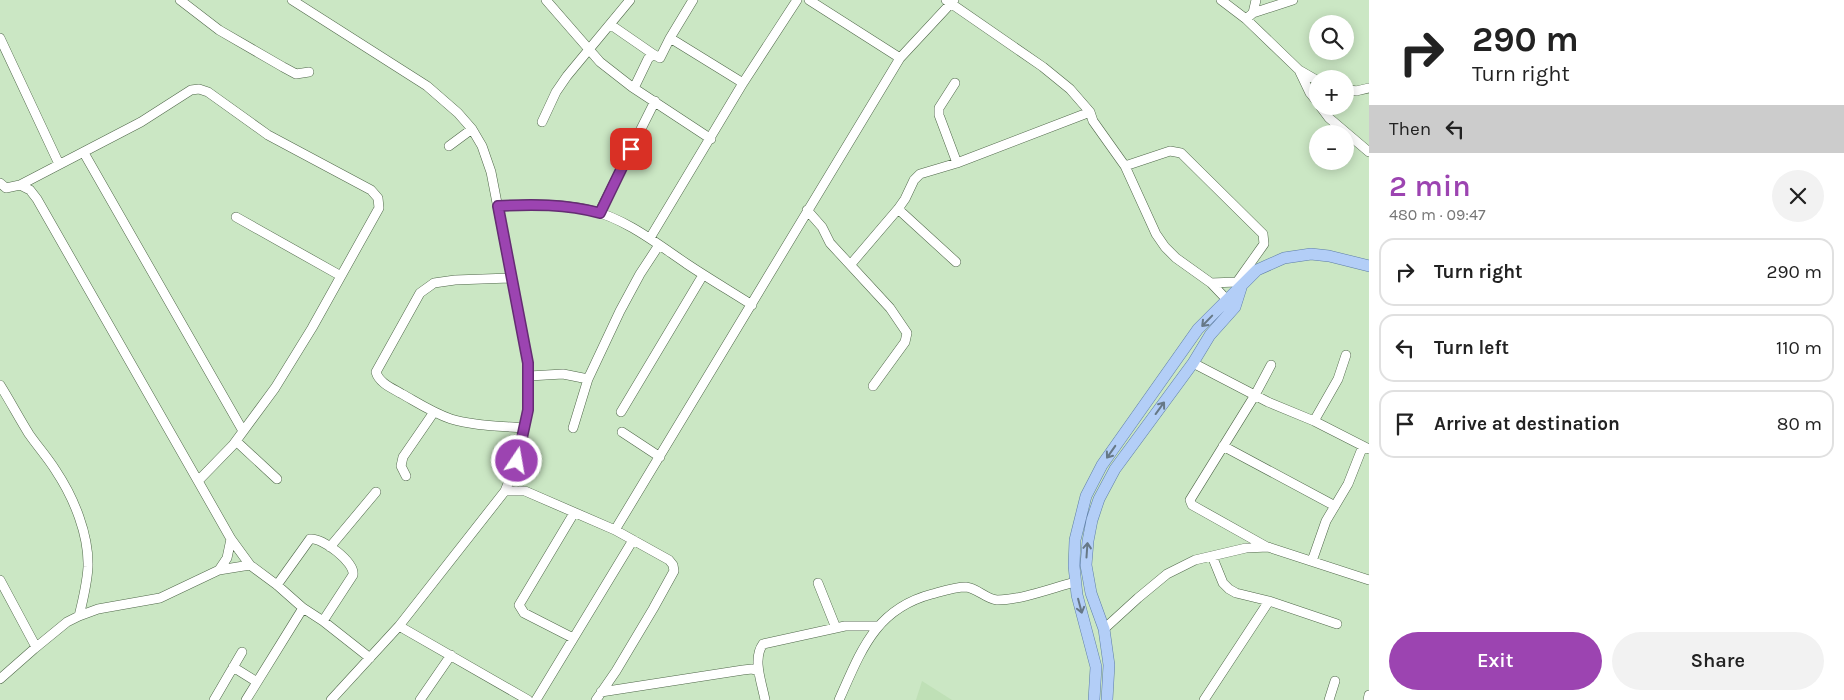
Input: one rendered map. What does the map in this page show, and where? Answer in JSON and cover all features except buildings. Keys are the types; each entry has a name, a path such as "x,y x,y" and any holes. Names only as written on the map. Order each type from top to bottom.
{"main road":[{"path":"1107,700 1109,665 1104,629 1090,593 1087,573 1088,541 1099,499 1115,469 1193,363 1241,286 1257,270 1284,258 1310,254 1329,256 1369,266"},
{"path":"1095,700 1096,667 1075,582 1075,540 1086,496 1102,465 1198,329 1231,304"}],"street":[{"path":"180,0 219,30 283,67 296,74 309,72"},
{"path":"546,0 600,62 634,88 711,139"},
{"path":"542,122 556,92 567,76 630,0"},
{"path":"611,25 660,58 693,0"},
{"path":"650,238 743,83 797,0"},
{"path":"809,0 900,58"},
{"path":"1221,0 1250,16 1299,70 1309,91"},
{"path":"1250,16 1256,0"},
{"path":"1250,16 1293,0"},
{"path":"297,1 427,86 458,113 472,129 482,146 492,172 529,376 528,410 517,461 504,491 399,626 331,700"},
{"path":"615,530 900,58 950,1 1043,67 1070,89 1090,112 1092,121 1124,166 1156,234 1165,248 1211,283 1231,304"},
{"path":"0,38 59,164"},
{"path":"670,38 743,83"},
{"path":"634,88 648,59 653,54"},
{"path":"1299,70 1309,76"},
{"path":"954,83 939,108 939,115 957,163"},
{"path":"1354,91 1369,88"},
{"path":"0,183 6,188 20,185 59,164 84,154 141,122 191,90 199,89 208,92 268,135 371,190 378,198 379,208 312,328 275,388 236,442 198,481"},
{"path":"600,213 655,101"},
{"path":"852,264 898,209 914,180 920,174 957,163 1090,112"},
{"path":"1327,115 1369,152"},
{"path":"449,146 472,129"},
{"path":"1124,166 1170,151 1181,153 1263,234 1264,244 1237,282 1211,283"},
{"path":"84,154 243,430"},
{"path":"20,185 30,190 37,199 231,539 250,565 303,608 323,621 370,658"},
{"path":"498,206 527,204 571,207 600,213 650,238 703,275 752,305"},
{"path":"898,209 956,262"},
{"path":"807,210 822,226 830,243 852,264 890,308 907,333 905,342 873,386"},
{"path":"236,218 340,276"},
{"path":"573,428 588,379 620,311 640,274 659,245"},
{"path":"621,412 703,275"},
{"path":"512,278 455,280 434,283 420,293 376,372 377,376 390,387 434,412 468,423 524,428"},
{"path":"1314,421 1338,379 1346,356"},
{"path":"1193,363 1366,448 1348,484 1326,521 1312,561"},
{"path":"1271,365 1255,395 1190,500 1190,503 1268,547 1369,580"},
{"path":"529,376 562,374 588,379"},
{"path":"0,385 29,433 56,471 80,521 86,542 88,567 86,588 78,616"},
{"path":"406,476 401,466 403,457 434,412"},
{"path":"622,432 660,457"},
{"path":"236,442 277,479"},
{"path":"1223,446 1335,506"},
{"path":"504,491 525,491 615,530 669,560 673,565 674,571 653,609 598,696"},
{"path":"330,547 376,492"},
{"path":"573,638 524,613 519,605 574,513"},
{"path":"277,585 310,539 314,538 330,547 351,565 354,570 323,621"},
{"path":"219,570 228,558 231,539"},
{"path":"536,700 633,540"},
{"path":"1104,629 1167,574 1195,560 1246,548 1268,547"},
{"path":"1212,556 1223,583 1236,594 1269,601 1337,624"},
{"path":"0,679 36,647 67,622 78,616 98,609 160,598 219,570 250,565"},
{"path":"0,580 36,647"},
{"path":"839,700 865,643 878,626 896,610 925,596 950,589 968,587 996,600 1018,597 1075,582"},
{"path":"818,583 836,628"},
{"path":"1204,700 1269,601"},
{"path":"246,700 303,608"},
{"path":"399,626 528,700"},
{"path":"764,700 758,671 759,649 763,644 844,626 878,626"},
{"path":"214,700 242,652"},
{"path":"420,700 451,655"},
{"path":"233,667 257,682"},
{"path":"598,696 743,670 752,669 758,671"},
{"path":"1329,700 1335,681"},
{"path":"1368,700 1369,695"}],"shaded area":[{"path":"922,681 952,700 916,700"}],"route":[{"path":"517,461 528,410 528,363 498,206 527,204 571,207 600,213 631,149"}]}
